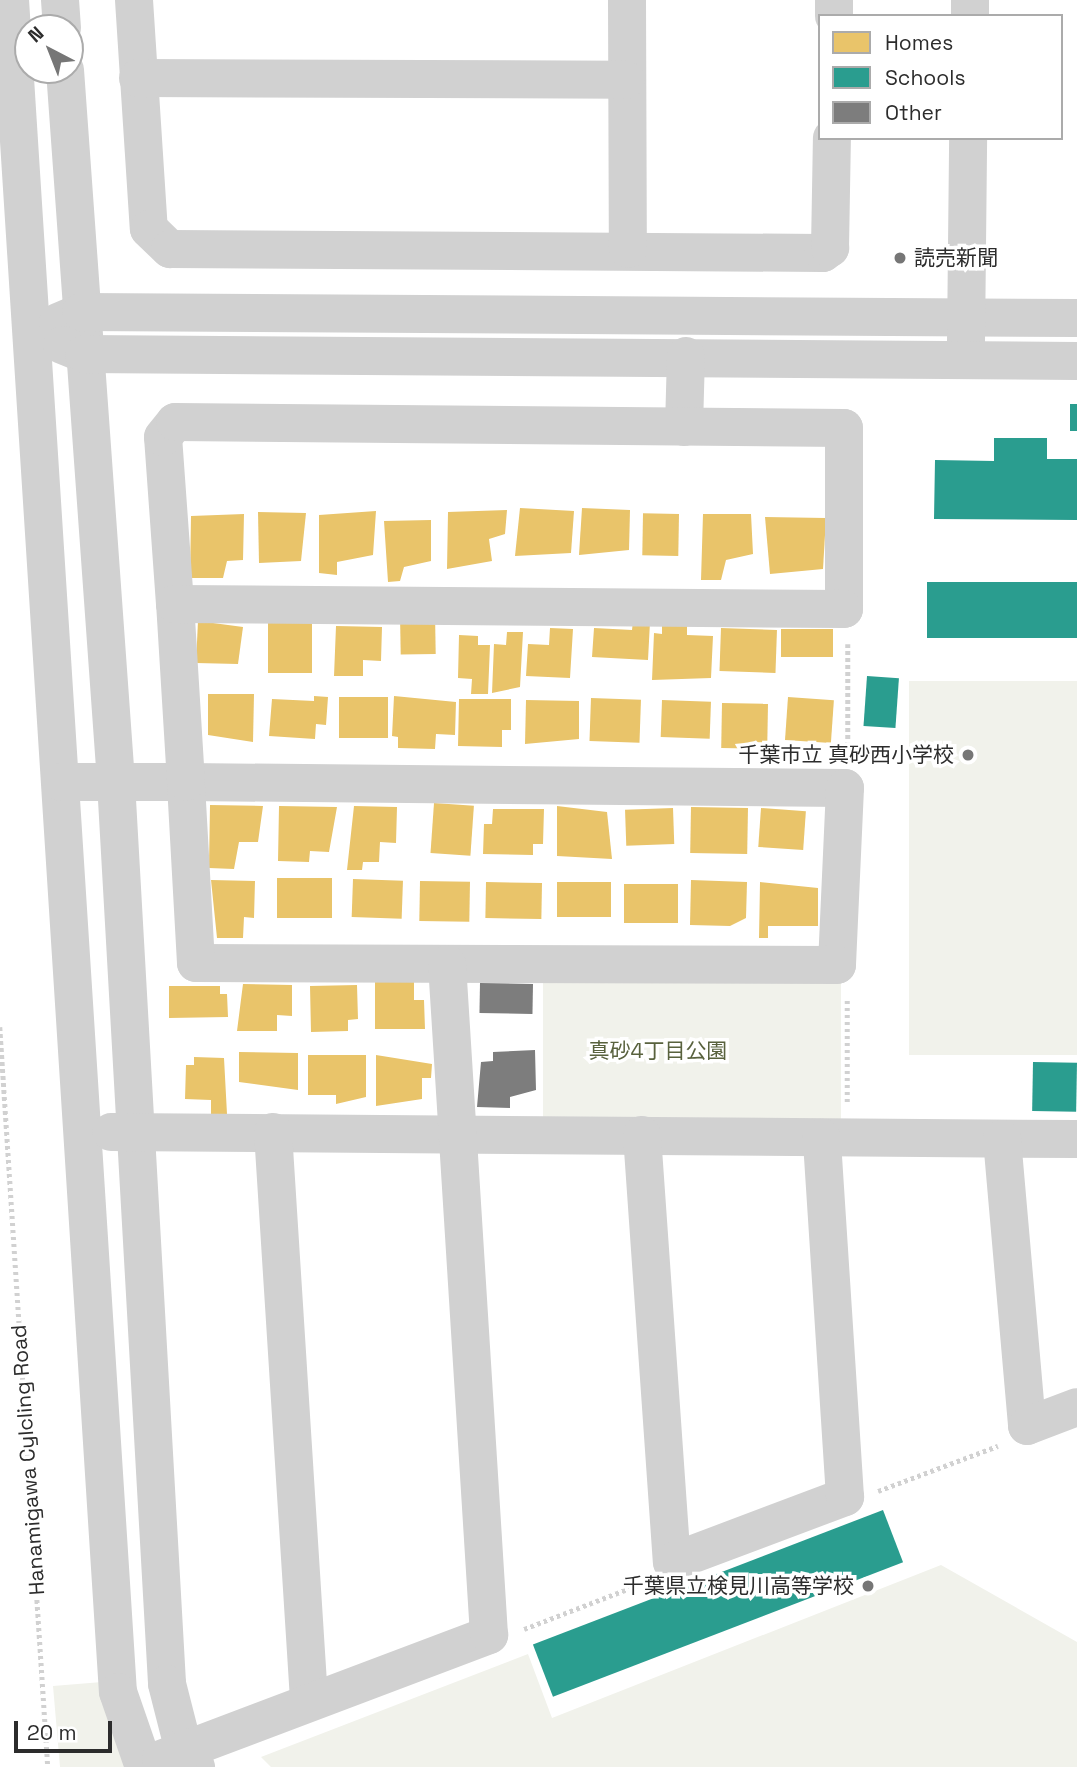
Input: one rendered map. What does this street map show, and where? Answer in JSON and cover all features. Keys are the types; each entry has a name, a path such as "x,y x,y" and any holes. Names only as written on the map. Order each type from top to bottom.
{"street":[{"path":"10,0 34,333 81,1132 118,1692 146,1767 189,1757 309,1700 489,1635 447,964"},
{"path":"134,0 149,229 170,249 823,253 830,248 832,140"},
{"path":"627,0 628,250"},
{"path":"138,78 626,80"},
{"path":"66,84 116,782 167,1684 189,1757"},
{"path":"966,361 968,140"},
{"path":"34,333 81,312 1077,318"},
{"path":"34,333 84,354 686,356 1077,361"},
{"path":"684,427 686,356"},
{"path":"61,782 186,782 845,788 837,965 196,962 186,782 175,604 163,437 176,422 844,428 844,609 175,604"},
{"path":"81,1132 1077,1139"},
{"path":"273,1132 309,1700"},
{"path":"642,1135 672,1562 845,1497 834,1138"},
{"path":"1002,1139 1027,1426 1077,1407"}],"path":[{"path":"844,609 845,788"},
{"path":"834,1138 847,982 837,965"},
{"name":"Hanamigawa Cylcling Road","path":"0,1027 48,1767"},
{"path":"845,1497 1008,1442 1027,1426"},
{"path":"489,1635 510,1634 652,1580 672,1562"}],"green space":[{"path":"909,681 1077,681 1077,1055 909,1055"},
{"name":"真砂4丁目公園","path":"543,977 841,977 841,1122 543,1122"},
{"path":"941,1565 1077,1642 1077,1767 271,1767 261,1757 528,1654 552,1718"},
{"path":"102,1682 126,1767 60,1767 53,1686"}],"building: Homes":[{"path":"520,508 574,511 571,553 515,556"},
{"path":"582,508 630,510 629,550 579,555"},
{"path":"507,510 505,534 489,539 492,561 447,569 448,512"},
{"path":"376,511 373,555 337,562 337,575 319,573 319,515"},
{"path":"258,512 306,513 301,561 259,563"},
{"path":"643,513 679,514 678,556 642,555"},
{"path":"244,514 243,560 227,561 223,578 190,578 191,516"},
{"path":"703,514 751,514 753,554 726,560 721,580 701,580"},
{"path":"765,517 826,518 823,569 770,574"},
{"path":"431,520 431,561 404,567 400,581 388,582 384,521"},
{"path":"435,613 436,654 401,655 400,614"},
{"path":"198,621 243,627 238,664 196,663"},
{"path":"633,621 650,622 648,660 592,657 594,628 632,630"},
{"path":"662,622 687,623 687,635 713,636 711,678 652,680 654,633 662,634"},
{"path":"268,623 312,623 312,673 268,673"},
{"path":"336,626 382,627 381,661 363,660 363,676 334,676"},
{"path":"550,628 573,629 570,678 526,676 528,644 549,645"},
{"path":"721,628 777,630 775,673 719,671"},
{"path":"781,629 833,629 833,657 781,657"},
{"path":"507,632 523,632 520,687 492,693 494,644 506,645"},
{"path":"459,635 478,636 478,645 490,645 488,694 471,694 472,679 458,678"},
{"path":"208,694 254,694 253,742 208,735"},
{"path":"314,696 328,697 326,725 316,724 315,739 269,736 272,699 314,701"},
{"path":"394,696 456,702 455,735 436,734 435,749 398,748 398,737 392,736"},
{"path":"339,697 388,697 388,738 339,738"},
{"path":"788,697 834,700 831,743 785,740"},
{"path":"591,698 641,700 639,743 589,741"},
{"path":"459,699 511,699 511,730 502,730 502,747 458,746"},
{"path":"526,700 579,701 579,739 525,744"},
{"path":"662,700 711,702 710,739 661,737"},
{"path":"722,703 768,704 767,749 721,748"},
{"path":"434,803 474,806 470,856 431,853"},
{"path":"210,805 263,806 258,842 239,842 234,869 209,868"},
{"path":"279,806 337,807 329,852 310,851 309,862 278,861"},
{"path":"354,806 397,807 396,843 380,842 379,862 363,862 362,870 347,870"},
{"path":"557,806 607,812 612,859 557,856"},
{"path":"691,807 748,808 747,854 690,853"},
{"path":"673,808 674,844 626,846 625,810"},
{"path":"761,808 806,811 803,850 758,847"},
{"path":"493,809 544,809 543,844 533,844 533,855 483,854 484,824 492,824"},
{"path":"277,878 332,878 332,918 277,918"},
{"path":"353,879 403,881 402,919 352,917"},
{"path":"211,880 255,881 254,918 244,917 243,938 217,938"},
{"path":"691,880 747,882 746,918 730,926 690,925"},
{"path":"420,881 470,882 469,922 419,921"},
{"path":"486,882 542,883 541,919 485,918"},
{"path":"557,882 611,882 611,917 557,917"},
{"path":"760,882 818,888 818,926 768,926 768,938 759,938"},
{"path":"624,884 678,884 678,923 624,923"},
{"path":"375,982 414,982 414,1000 424,1000 425,1029 375,1029"},
{"path":"243,984 292,985 292,1016 277,1015 277,1031 237,1031"},
{"path":"357,985 358,1019 348,1020 348,1031 311,1032 310,986"},
{"path":"169,986 220,986 220,994 227,994 228,1017 169,1018"},
{"path":"239,1052 298,1053 298,1090 239,1082"},
{"path":"308,1055 366,1055 366,1097 336,1104 336,1095 308,1095"},
{"path":"376,1055 432,1064 431,1078 422,1078 422,1099 376,1106"},
{"path":"194,1057 224,1058 227,1114 211,1114 211,1100 185,1099 186,1065 194,1065"}],"building: Schools":[{"path":"1070,404 1077,404 1077,431 1070,431"},
{"path":"994,438 1047,438 1047,459 1077,459 1077,520 934,519 935,460 994,461"},
{"path":"927,582 1077,582 1077,638 927,638"},
{"path":"867,676 899,678 895,728 864,726"},
{"path":"1033,1062 1077,1063 1076,1112 1032,1111"},
{"path":"883,1510 903,1562 553,1697 533,1644"}],"building: Other":[{"path":"480,983 533,984 532,1014 479,1013"},
{"path":"535,1050 536,1090 510,1097 510,1108 477,1107 481,1062 493,1061 493,1052"}],"place":[{"name":"読売新聞","path":"900,258"},
{"name":"千葉市立 真砂西小学校","path":"968,755"},
{"name":"千葉県立検見川高等学校","path":"868,1586"}]}
